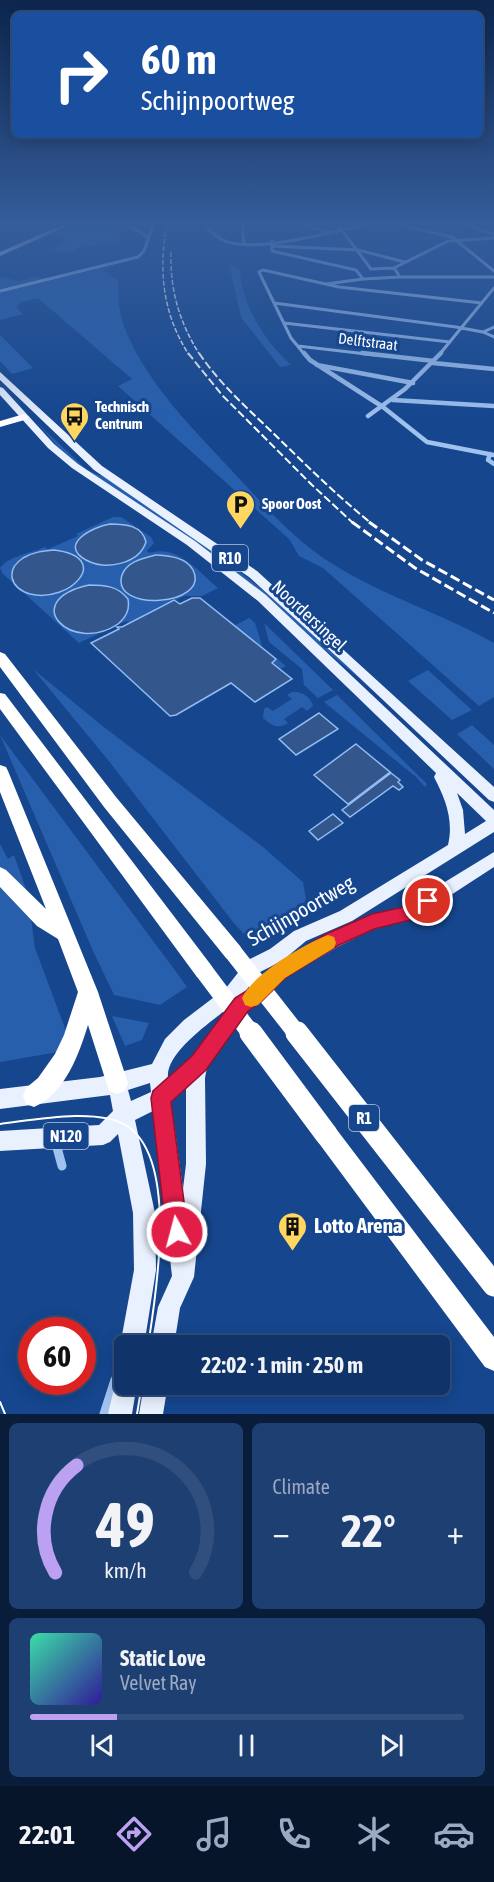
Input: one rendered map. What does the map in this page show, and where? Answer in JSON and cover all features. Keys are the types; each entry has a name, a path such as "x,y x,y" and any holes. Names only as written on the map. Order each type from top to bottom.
{"highway":[{"path":"0,424 24,417"},
{"name":"R1","path":"0,657 110,802 233,952 494,1285"},
{"name":"R1","path":"0,698 494,1358"},
{"path":"0,771 88,992 117,1083"},
{"path":"0,875 44,920 64,933"},
{"path":"34,1096 46,1087 69,1053 88,992"}],"main road":[{"name":"Noordersingel","path":"0,375 98,468 253,574 369,678 494,796"},
{"name":"Noordersingel","path":"0,390 51,446 80,470 191,543 244,583 494,819"},
{"path":"24,417 38,413"},
{"path":"426,755 451,795 458,835 455,847"},
{"name":"Schijnpoortweg","path":"158,1071 172,1046 190,1026 232,994 254,966 276,955 300,936 346,916 494,824"},
{"name":"N120","path":"0,1141 103,1135 123,1115 160,1098 199,1063 241,1005 255,996 279,972 333,940 372,922 408,914 494,859"},
{"path":"164,1335 169,1307 183,1277 196,1164 195,1078 199,1063"},
{"path":"0,1099 117,1083 158,1071 183,1277"},
{"path":"117,1083 144,1213 145,1270 134,1335"},
{"path":"120,1414 123,1395"},
{"path":"151,1414 154,1395"}],"street":[{"path":"268,291 298,346 316,365 383,407 427,442 492,455 488,460 494,464"},
{"path":"383,291 482,303"},
{"path":"368,417 413,383 434,362 492,291"},
{"path":"274,303 462,328 483,332 494,337"},
{"path":"284,323 450,342"},
{"path":"483,332 494,327"},
{"name":"Delftstraat","path":"298,346 494,369"},
{"path":"316,365 326,365 413,383"},
{"path":"392,400 494,406"},
{"path":"55,1136 62,1166"},
{"path":"104,1414 114,1383"}],"shaded area":[{"path":"118,291 122,321 148,372 175,408 257,498 304,544 331,563 371,585 494,643 494,697 479,706 323,568 299,556 289,539 118,386 132,379 38,298 22,302 16,307 23,314 0,320 0,292"},
{"path":"235,291 244,291 256,322 272,345 291,365 280,367 241,317"},
{"path":"0,335 33,368 12,374 0,361"},
{"path":"37,423 88,471 105,477 205,545 280,603 480,790 359,678 255,587 203,547 81,467 57,446"},
{"path":"113,517 121,517 151,537 154,543 147,551 150,553 169,552 178,556 218,588 202,596 184,596 130,623 126,621 79,643 3,574 0,568 15,558 45,547 48,549"},
{"path":"110,524 127,525 141,532 146,542 142,550 129,560 111,565 94,563 78,554 75,548 82,537 96,528"},
{"path":"54,550 72,554 81,561 83,570 80,578 59,592 45,595 30,594 18,588 12,578 17,563 31,554"},
{"path":"156,555 177,558 190,566 195,582 188,591 175,597 144,600 131,595 122,587 122,575 128,566"},
{"path":"89,585 111,587 120,591 128,599 127,613 118,624 101,632 84,633 70,630 59,622 54,613 57,602 68,593"},
{"path":"192,598 200,598 276,659 272,663 292,679 255,702 231,683 176,715 170,716 91,643 119,629 117,627 122,627 174,600 180,604"},
{"path":"249,618 255,623 262,646 286,666 280,669 271,662 275,660 234,626"},
{"path":"264,623 333,690 318,698 304,685 302,669 269,642"},
{"path":"33,669 105,728 263,847 303,882 306,899 299,913 253,944 233,922 108,760"},
{"path":"428,670 472,710 452,720 408,681"},
{"path":"292,692 305,695 313,706 307,711 302,707 284,719 288,723 281,726 272,725 263,718 264,709 267,707 273,711 292,699 287,695"},
{"path":"337,695 427,784 425,787 416,777 324,702"},
{"path":"319,713 338,729 296,755 279,739"},
{"path":"472,725 494,745 494,769 457,734"},
{"path":"0,735 187,987 160,1005 114,995"},
{"path":"356,744 390,772 348,804 314,775"},
{"path":"391,773 400,780 398,782 403,787 399,790 393,786 350,817 342,810"},
{"path":"333,814 343,823 318,840 309,831"},
{"path":"0,844 8,859 14,855 28,895 35,948 66,1031 58,1052 0,1062"},
{"path":"112,1016 149,1023 142,1040 125,1046"}],"tram line":[{"path":"0,1124 65,1116 100,1117 115,1120 127,1126 143,1143 153,1167 159,1197 159,1263 149,1335"},
{"path":"137,1414 140,1395"},
{"path":"0,1402 5,1414"}],"railway":[{"path":"165,291 173,324 189,355"},
{"path":"174,291 181,318 200,355"},
{"path":"188,353 222,395 353,523"},
{"path":"199,353 243,404 320,479 371,523"},
{"path":"352,522 415,568 494,613"},
{"path":"369,522 422,560 494,600"}],"slow traffic":[{"path":"251,998 279,972 328,943"}],"place":[{"name":"Technisch Centrum","path":"74,442"},
{"name":"Spoor Oost","path":"241,530"},
{"name":"Lotto Arena","path":"293,1252"}],"route":[{"path":"177,1232 165,1123 160,1098 199,1063 241,1005 255,996 279,972 333,940 372,922 408,914 428,901"}]}
